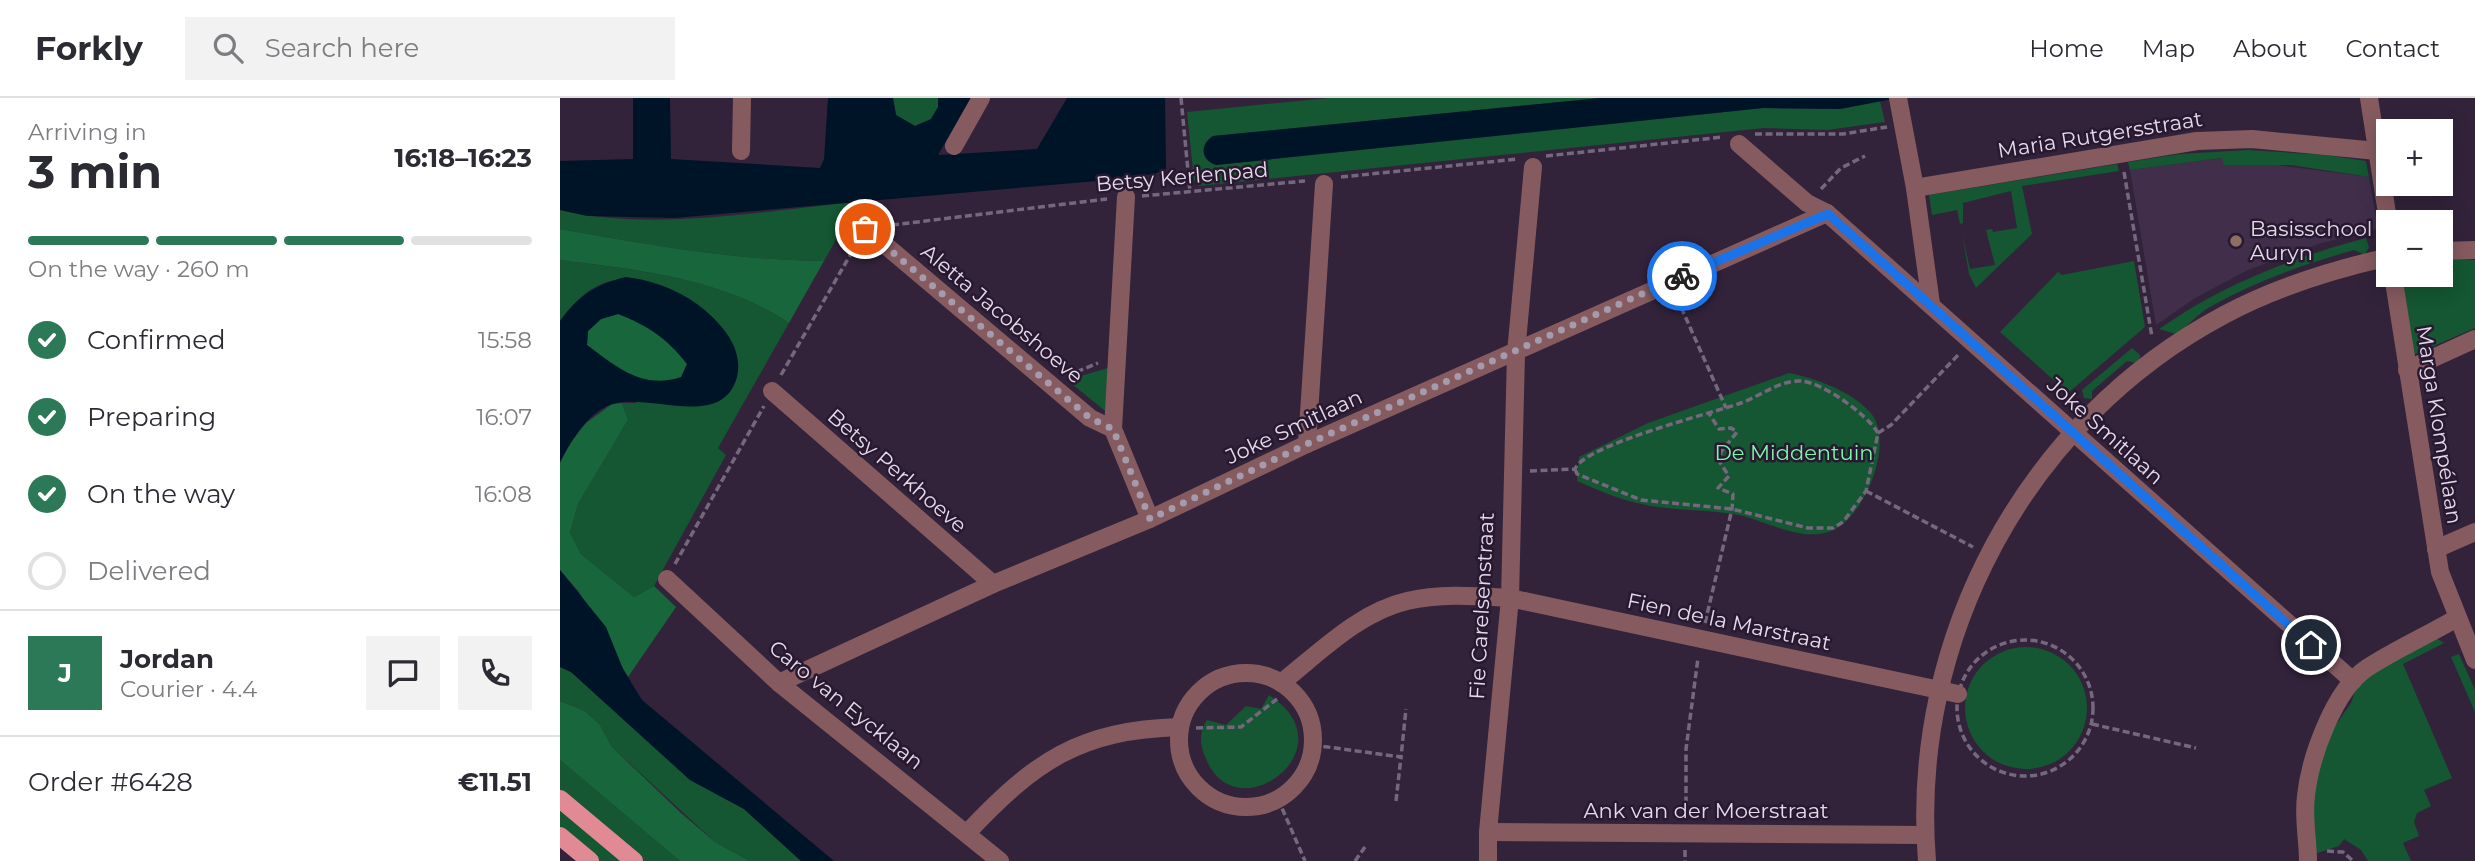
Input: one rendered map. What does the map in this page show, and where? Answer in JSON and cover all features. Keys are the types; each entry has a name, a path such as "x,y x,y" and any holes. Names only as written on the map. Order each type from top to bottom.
{"main road":[{"path":"560,799 634,861"},
{"path":"560,836 590,861"}],"street":[{"path":"741,151 742,98"},
{"path":"954,146 981,98"},
{"path":"2369,98 2376,144"},
{"path":"1898,100 1915,188 1931,304"},
{"name":"Joke Smitlaan","path":"1737,139 1807,203 1828,214 1931,304 2353,681"},
{"name":"Maria Rutgersstraat","path":"1915,188 2197,141 2252,139 2376,151"},
{"name":"Fie Carelsenstraat","path":"1488,861 1488,832 1510,598 1511,467 1529,161"},
{"path":"1307,444 1325,180"},
{"name":"Aletta Jacobshoeve","path":"1126,197 1113,429 1150,519"},
{"name":"Joke Smitlaan","path":"779,683 993,584 1150,519 1307,444 1516,353 1670,281 1828,214"},
{"name":"Aletta Jacobshoeve","path":"865,229 1090,418 1113,429"},
{"path":"2453,251 2475,250"},
{"path":"1927,861 1927,762 1938,691 1959,619 1988,554 2019,501 2073,433 2114,392 2159,356 2223,315 2269,293 2326,273 2376,260"},
{"name":"Marga Klompélaan","path":"2395,287 2440,572 2475,660"},
{"path":"2407,370 2475,340"},
{"name":"Betsy Perkhoeve","path":"772,391 993,584"},
{"path":"2436,549 2475,532"},
{"name":"Caro van Eycklaan","path":"667,579 779,683 1000,861"},
{"name":"Fien de la Marstraat","path":"1285,686 1342,634 1371,615 1407,601 1463,595 1510,598 1958,694"},
{"path":"2313,858 2305,813 2310,772 2325,728 2353,681 2366,669 2457,618"},
{"path":"1252,673 1285,686 1298,698 1310,719 1313,745 1307,768 1292,789 1278,799 1261,805 1232,805 1212,797 1186,770 1180,745 1180,727 1196,695 1215,680 1252,673"},
{"path":"967,833 1010,787 1054,756 1094,739 1148,728 1180,727"},
{"name":"Ank van der Moerstraat","path":"1488,832 1925,835"}],"path":[{"path":"1181,98 1190,192"},
{"name":"Betsy Kerlenpad","path":"865,229 1126,197 1529,161 1737,139 1843,134 1903,125"},
{"path":"2121,152 2150,330 2159,356"},
{"path":"1807,203 1841,168 1864,156"},
{"path":"667,579 865,229"},
{"path":"1670,281 1726,408"},
{"path":"1878,433 1863,413 1814,384 1799,380 1774,386 1754,398 1599,450 1578,463 1576,469 1577,474 1641,500 1732,509 1808,528 1833,528 1843,522 1866,491 1878,433 1891,425 1971,342"},
{"path":"1049,384 1116,355"},
{"path":"1685,861 1686,749 1701,640 1732,509 1733,494 1718,488 1729,476 1719,461 1721,452 1737,432 1731,428 1718,429 1708,412"},
{"path":"1511,467 1535,471 1576,469"},
{"path":"1866,491 1988,554"},
{"path":"2028,640 2044,642 2066,654 2083,673 2093,705 2092,724 2080,748 2059,767 2032,776 2011,775 1991,767 1969,748 1958,721 1958,694 1974,662 1995,646 2028,640"},
{"path":"1180,727 1241,727 1285,686"},
{"path":"1396,802 1406,709"},
{"path":"2092,724 2196,748"},
{"path":"1313,745 1401,757"},
{"path":"1278,799 1306,861"},
{"path":"1355,861 1365,847"},
{"path":"2313,858 2336,850 2353,861"}],"shaded area":[{"name":"Basisschool Auryn","path":"2223,158 2369,177 2376,230 2318,244 2248,270 2195,298 2156,325 2130,170"}],"green space":[{"path":"893,98 938,98 939,106 931,119 915,126 896,115"},
{"path":"1329,98 1601,98 1213,136 1216,165 1763,108 1840,109 1880,101 1885,122 1827,130 1764,128 1199,186 1194,180 1187,112"},
{"path":"2248,150 2326,155 2366,161 2369,177 2291,165 2224,165 2222,158 2130,170 2128,162 2180,154"},
{"path":"2117,164 2119,171 2022,186 2032,234 1976,288 1969,274 1962,233 1970,269 1995,265 1986,230 1992,229 1993,232 2017,228 2011,191 1963,203 1963,223 1960,224 1957,210 1932,215 1929,195"},
{"path":"857,202 824,261 724,255 560,229 560,210 596,216 670,220"},
{"path":"560,229 724,255 824,261 789,323 736,296 679,278 560,260"},
{"path":"2366,238 2369,247 2365,255 2354,250 2261,282 2208,308 2176,334 2159,329 2208,299 2258,274 2311,254"},
{"path":"2453,259 2475,260 2475,328 2413,355 2403,287 2453,287"},
{"path":"560,260 679,278 736,296 789,323 718,448 726,455 654,586 634,597 581,554 570,533 578,504 628,420 622,403 636,403 681,294 645,281 614,280 587,292 560,321"},
{"path":"2134,261 2145,327 2068,393 2000,332 2058,272 2062,275"},
{"path":"618,314 648,328 672,347 687,364 681,378 667,381 642,379 619,368 587,345 588,331 601,319"},
{"path":"2132,348 2140,355 2140,360 2136,363 2127,361 2092,391 2092,399 2084,398 2082,390"},
{"path":"1108,368 1109,414 1067,380"},
{"name":"De Middentuin","path":"1789,373 1810,378 1843,392 1862,404 1877,425 1880,441 1873,478 1855,511 1844,523 1831,531 1821,534 1798,533 1743,516 1650,506 1614,496 1577,481 1579,457 1648,423"},
{"path":"622,403 628,420 578,504 570,533 581,554 634,597 654,586 676,607 628,677 579,592 560,570 560,463 570,443 586,423 612,404"},
{"path":"2435,637 2444,643 2403,664 2452,778 2424,790 2431,806 2417,813 2414,822 2419,836 2403,843 2411,861 2368,861 2361,850 2344,839 2339,846 2314,854 2312,791 2331,732 2351,703 2359,680"},
{"path":"2026,647 2049,652 2069,665 2082,685 2087,708 2082,731 2069,751 2049,764 2026,769 2003,764 1983,751 1970,731 1965,708 1970,685 1983,665 2003,652"},
{"path":"2459,654 2475,690 2475,712 2451,657"},
{"path":"560,667 571,672 690,780 744,809 801,861 750,861 715,842 612,747 600,725 585,711 560,701"},
{"path":"1269,695 1291,716 1298,737 1294,757 1280,774 1262,785 1241,788 1222,781 1203,751 1201,735 1204,725 1207,720 1226,725 1246,706 1261,709"},
{"path":"560,701 585,711 600,725 612,747 681,813 715,842 750,861 680,861 560,760"},
{"path":"560,760 680,861 644,861 560,791"},
{"path":"560,808 623,861 599,861 560,829"}],"water":[{"path":"633,98 670,98 671,159 820,168 824,159 828,98 893,98 896,115 915,126 931,119 938,107 938,98 971,98 938,155 1037,149 1067,98 1165,98 1166,169 1154,174 1109,180 674,218 587,216 560,210 560,161 633,159"},
{"path":"1601,98 1898,98 1840,109 1763,108 1216,165 1207,159 1204,152 1206,143 1213,136"},
{"path":"626,277 652,282 677,292 700,306 719,324 732,342 738,362 737,377 729,393 717,402 701,406 628,402 604,408 581,428 560,462 560,321 589,292","holes":["618,314 648,328 680,355 687,364 681,377 654,381 642,378 619,368 587,345 588,331 601,319"]},
{"path":"560,570 606,627 623,669 642,700 834,861 801,861 744,809 690,780 571,672 560,667"}],"way so far":[{"path":"865,229 1090,418 1113,429 1150,519 1307,444 1516,353 1682,276"}],"place":[{"name":"Basisschool Auryn","path":"2236,241"}],"route":[{"path":"1682,276 1828,214 2311,645"}]}
